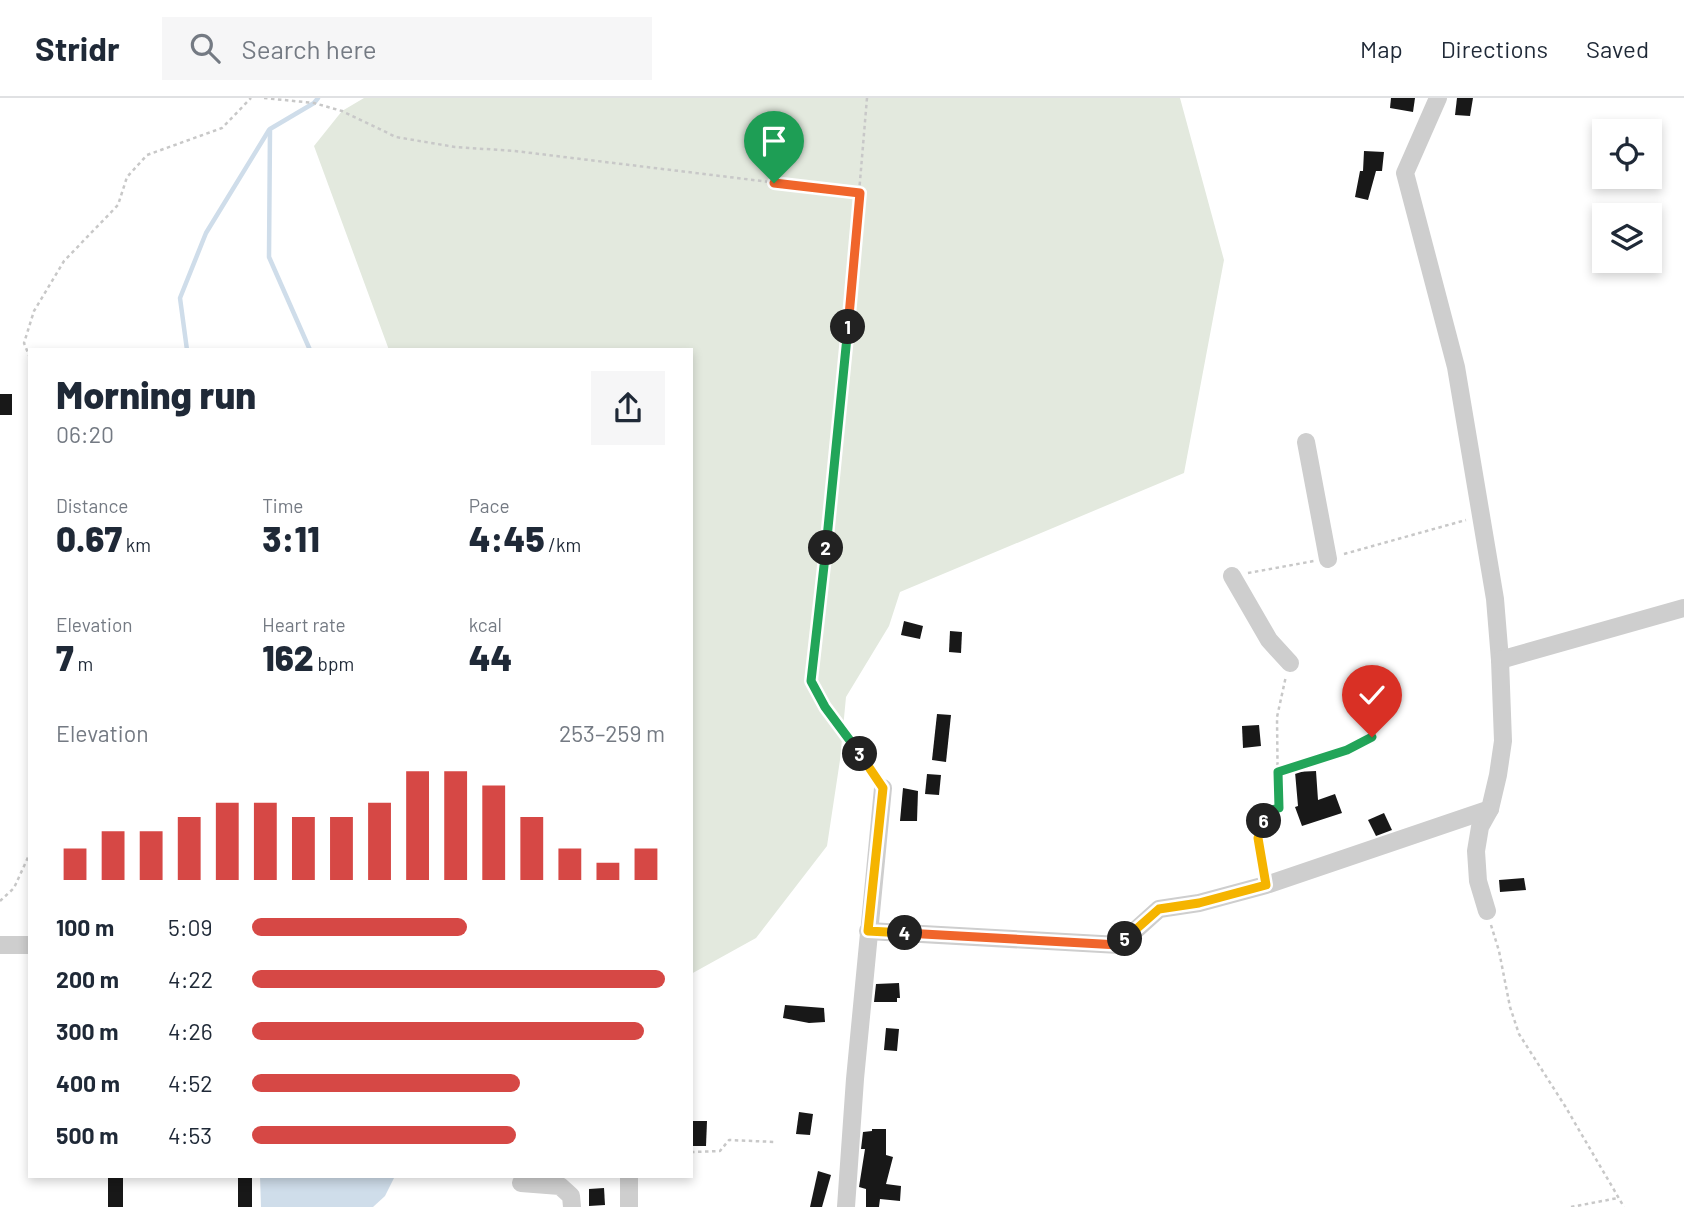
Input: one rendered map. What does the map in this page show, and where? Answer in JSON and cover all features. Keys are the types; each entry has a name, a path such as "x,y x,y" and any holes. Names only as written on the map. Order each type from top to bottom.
{"street":[{"path":"1438,98 1405,173 1457,367 1495,599 1503,741 1490,809 1480,827 1476,851 1478,881 1487,911"},
{"path":"1306,442 1328,559"},
{"path":"1232,576 1269,640 1290,663"},
{"path":"1500,660 1684,608"},
{"path":"846,1207 868,931 883,788"},
{"path":"868,931 1119,945 1159,909 1199,903 1266,885 1490,809"},
{"path":"0,945 28,945"},
{"path":"629,1178 629,1207"},
{"path":"521,1183 560,1186 571,1196 572,1207"}],"path":[{"path":"28,353 24,343 34,311 64,261 118,205 127,177 146,155 222,128 251,98"},
{"path":"264,98 314,103 342,111 396,137 454,147 529,152 860,193"},
{"path":"867,98 837,454 811,681 825,707 883,788"},
{"path":"1232,576 1328,559 1482,516"},
{"path":"1266,885 1258,838 1268,811 1279,808 1277,717 1290,663"},
{"path":"1278,772 1347,750 1372,737"},
{"path":"0,901 13,888 28,857"},
{"path":"1487,911 1519,1034 1624,1207"},
{"path":"693,1152 720,1151 729,1140 775,1142"},
{"path":"1570,1207 1618,1198"}],"shaded area":[{"path":"364,98 1180,98 1224,260 1184,473 900,592 889,626 846,697 827,846 756,938 693,973 693,348 388,348 314,146 342,111"}],"water":[{"path":"260,1178 394,1178 385,1196 373,1207 261,1207"}],"building":[{"path":"1391,98 1415,98 1413,112 1390,108"},
{"path":"1457,98 1473,98 1470,116 1455,115"},
{"path":"1364,151 1384,152 1382,171 1376,171 1368,200 1355,197 1360,171 1363,171"},
{"path":"0,394 12,394 12,415 0,415"},
{"path":"904,621 923,626 920,639 901,635"},
{"path":"950,631 962,632 961,653 949,652"},
{"path":"937,714 951,715 946,762 932,760"},
{"path":"1259,725 1261,746 1243,748 1242,726"},
{"path":"1316,771 1318,800 1335,794 1342,813 1302,826 1295,807 1298,806 1295,772"},
{"path":"927,774 941,775 939,795 925,794"},
{"path":"903,788 918,791 917,821 900,821"},
{"path":"1384,813 1392,830 1376,836 1368,820"},
{"path":"1524,878 1526,890 1500,892 1499,880"},
{"path":"899,983 900,998 897,998 897,1002 874,1002 876,984"},
{"path":"785,1005 824,1008 825,1022 809,1023 783,1018"},
{"path":"886,1028 899,1029 897,1051 884,1050"},
{"path":"799,1112 813,1114 810,1135 796,1134"},
{"path":"693,1121 707,1121 706,1146 693,1146"},
{"path":"886,1129 886,1155 893,1157 886,1184 901,1186 900,1201 880,1199 879,1207 866,1207 866,1189 859,1187 865,1149 861,1149 863,1132"},
{"path":"818,1171 831,1175 822,1207 810,1207"},
{"path":"108,1178 123,1178 123,1207 108,1207"},
{"path":"238,1178 252,1178 252,1207 238,1207"},
{"path":"604,1188 605,1205 589,1206 589,1189"}],"waterway":[{"path":"309,348 269,257 270,129 318,98"},
{"path":"187,348 180,298 206,233 269,130"}],"route":[{"path":"774,183 860,193 837,454 811,681 825,707 883,788 868,931 1119,945 1159,909 1199,903 1266,885 1258,838 1268,811 1279,808 1278,772 1347,750 1372,737"}]}
